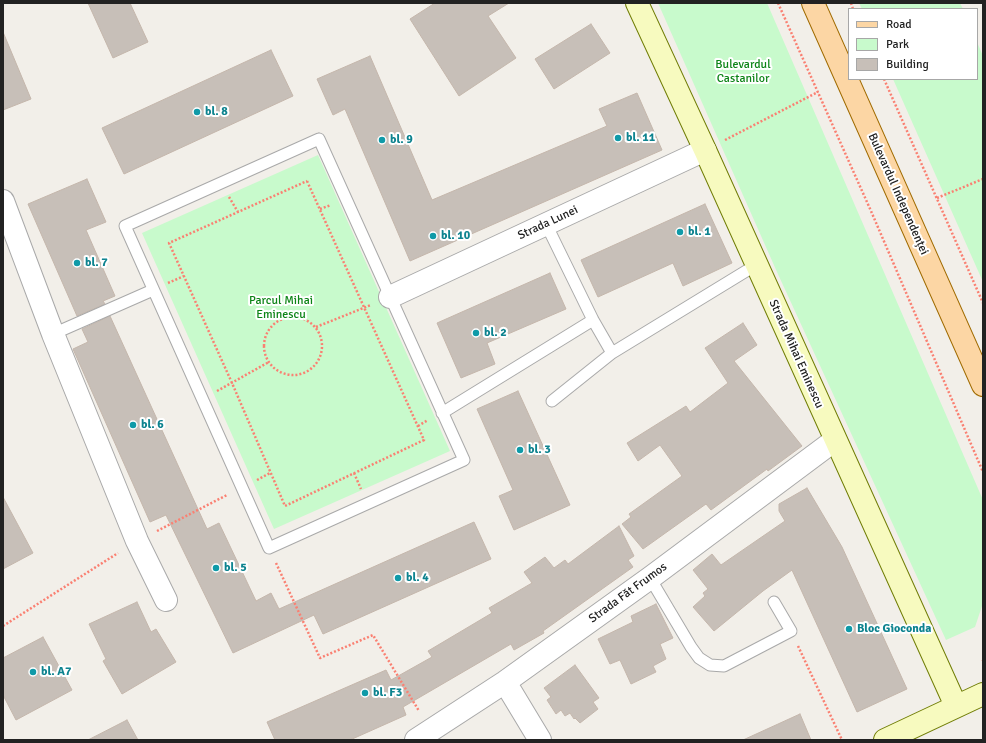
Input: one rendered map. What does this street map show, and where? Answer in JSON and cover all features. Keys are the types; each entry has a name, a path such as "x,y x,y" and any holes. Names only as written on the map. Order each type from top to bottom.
{"main road":[{"name":"Bulevardul Independenței","path":"813,3 983,385"}],"street":[{"name":"Strada Mihai Eminescu","path":"637,3 956,706"},
{"name":"Strada Lunei","path":"390,297 705,150"},
{"path":"3,200 53,334 136,541 166,600"},
{"name":"Strada Făt Frumos","path":"423,735 505,682 650,578 835,440"},
{"path":"505,682 540,740"},
{"path":"885,740 983,694"}],"lane":[{"path":"319,139 390,297 464,460 269,548 125,226 319,139"},
{"path":"546,224 593,320 612,353"},
{"path":"552,401 612,353 756,265"},
{"path":"53,334 153,290"},
{"path":"442,412 593,320"},
{"path":"650,578 691,647 699,658 710,665 724,666 791,631 774,602"}],"path":[{"path":"778,3 871,211 983,472"},
{"path":"884,80 983,303"},
{"path":"705,150 818,92"},
{"path":"937,198 983,179"},
{"path":"307,181 424,440 285,506 232,383 169,244 307,181"},
{"path":"316,327 390,297"},
{"path":"296,317 306,320 316,327 321,336 323,346 321,357 314,367 303,374 287,375 277,371 269,362 264,350 264,338 271,327 285,318 296,317"},
{"path":"202,400 269,362"},
{"path":"3,626 136,541 242,488"},
{"path":"269,548 320,658 372,635 423,735"},
{"path":"791,631 842,740"}],"green space":[{"name":"Bulevardul Castanilor","path":"658,3 767,3 983,500 982,606 975,627 946,640 777,272"},
{"path":"859,3 960,3 962,8 862,8"},
{"path":"978,44 983,56 983,282 893,80 978,80"},
{"name":"Parcul Mihai Eminescu","path":"318,155 450,451 274,529 142,233"}],"building":[{"path":"88,3 130,3 148,42 113,58"},
{"path":"435,3 509,3 488,16 516,58 459,96 410,19"},
{"path":"591,24 610,53 554,89 535,59"},
{"path":"3,32 31,99 3,110"},
{"name":"bl. 8","path":"271,50 293,96 124,174 102,128"},
{"path":"370,56 432,200 607,126 599,109 637,93 662,150 410,261 345,109 333,115 317,79"},
{"name":"bl. 7","path":"87,179 106,222 86,230 115,296 103,301 105,304 77,316 28,204"},
{"name":"bl. 1","path":"705,204 732,263 683,286 673,263 598,297 581,260"},
{"name":"bl. 2","path":"550,273 566,309 487,343 495,364 461,378 437,323"},
{"path":"110,316 207,529 219,523 256,601 271,593 279,609 474,522 491,559 323,634 314,615 233,653 166,515 150,522 73,349 88,342 82,329"},
{"path":"743,323 757,345 734,361 802,446 768,471 767,469 711,510 706,504 643,549 622,524 631,517 629,514 682,476 660,445 638,461 627,443 686,406 690,412 728,383 705,348"},
{"name":"bl. 3","path":"518,391 570,505 514,530 499,496 513,490 477,409"},
{"path":"807,488 842,547 907,689 857,712 792,570 763,591 714,631 693,607 705,596 703,593 708,589 693,570 712,554 721,565 785,521 779,511 779,504"},
{"path":"3,497 33,553 3,569"},
{"path":"619,526 634,556 628,560 633,567 543,631 544,633 514,650 511,644 403,707 406,715 350,740 275,740 267,722 386,670 391,680 432,657 428,651 492,613 489,608 532,583 524,572 545,557 554,568 565,560 568,564"},
{"path":"137,602 151,632 156,629 176,662 122,694 103,661 106,659 89,624"},
{"path":"656,604 673,638 660,644 666,659 653,666 656,672 631,684 620,660 610,664 598,639 633,622 631,616"},
{"name":"bl. A7","path":"43,637 72,690 16,720 3,695 3,658"},
{"path":"575,665 599,698 593,702 598,709 580,723 575,718 574,719 570,713 565,716 561,710 556,714 547,700 551,697 544,688"},
{"path":"800,714 811,740 743,740"},
{"path":"127,720 138,740 88,740"}],"place":[{"name":"bl. 8","path":"197,112"},
{"name":"bl. 11","path":"618,138"},
{"name":"bl. 9","path":"382,140"},
{"name":"bl. 1","path":"680,232"},
{"name":"bl. 10","path":"433,236"},
{"name":"bl. 7","path":"77,263"},
{"name":"bl. 2","path":"476,333"},
{"name":"bl. 6","path":"133,425"},
{"name":"bl. 3","path":"520,450"},
{"name":"bl. 5","path":"216,568"},
{"name":"bl. 4","path":"398,578"},
{"name":"Bloc Gioconda","path":"849,629"},
{"name":"bl. A7","path":"33,672"},
{"name":"bl. F3","path":"365,693"}]}
